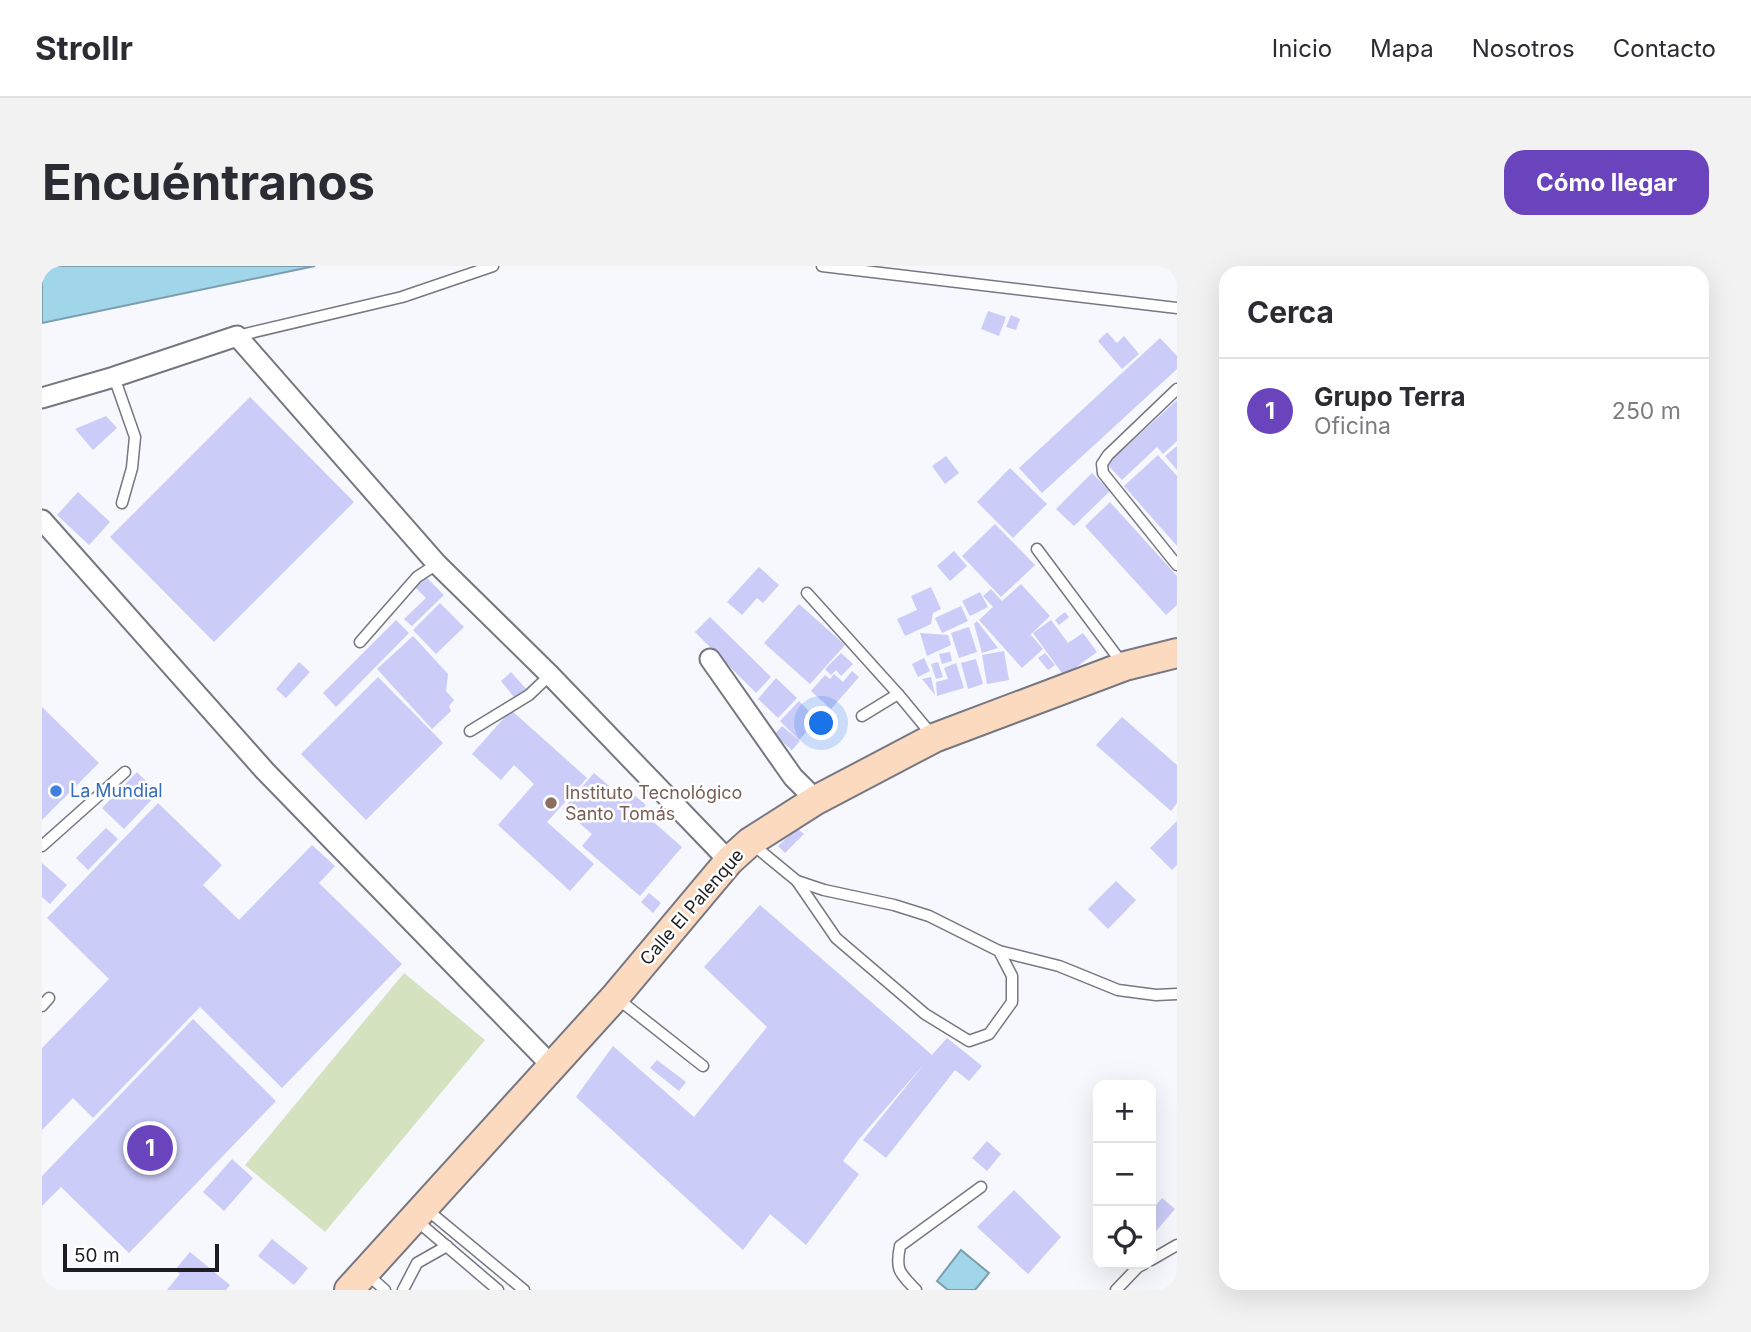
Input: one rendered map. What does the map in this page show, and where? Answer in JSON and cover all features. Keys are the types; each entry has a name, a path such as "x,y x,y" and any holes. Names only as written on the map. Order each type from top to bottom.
{"street":[{"path":"42,398 237,336 437,564 729,861"},
{"path":"42,520 265,771 552,1066"},
{"name":"Calle El Palenque","path":"362,1286 419,1213 615,997 729,861 750,842 816,800 934,738 1125,666 1177,653"},
{"path":"710,659 793,777 816,800"}],"lane":[{"path":"237,336 402,297 493,266"},
{"path":"822,266 1177,308"},
{"path":"114,377 135,438 122,503"},
{"path":"1177,389 1108,455 1102,464 1103,473 1177,565"},
{"path":"1037,549 1125,666"},
{"path":"360,642 417,577 437,564"},
{"path":"807,593 934,738"},
{"path":"470,731 529,695 550,676"},
{"path":"862,716 898,694"},
{"path":"42,846 125,772"},
{"path":"750,842 797,881 836,938 925,1014 969,1041 989,1034 1012,1002 1012,976 999,951"},
{"path":"797,881 929,916 999,951 1059,966 1118,990 1156,995 1177,994"},
{"path":"615,997 702,1066"},
{"path":"916,1290 902,1275 897,1263 900,1246 981,1187"},
{"path":"419,1213 447,1246 498,1290"},
{"path":"419,1213 524,1290"},
{"path":"1156,1257 1177,1245"},
{"path":"403,1290 417,1263 447,1246"},
{"path":"1116,1290 1136,1269"}],"green space":[{"path":"404,973 485,1040 325,1232 245,1165"}],"water":[{"path":"42,266 315,266 42,323"},
{"path":"961,1250 989,1273 975,1290 948,1290 937,1281"}],"building":[{"path":"988,311 1006,317 999,336 981,329"},
{"path":"1011,315 1020,319 1016,330 1006,327"},
{"path":"1107,332 1117,343 1124,336 1139,354 1122,369 1098,341"},
{"path":"1160,338 1177,356 1177,369 1042,493 1019,468"},
{"path":"250,397 354,502 214,642 110,537"},
{"path":"1177,400 1177,441 1163,454 1157,447 1122,480 1107,464"},
{"path":"106,416 117,428 93,450 75,429"},
{"path":"1177,446 1177,470 1165,456"},
{"path":"1158,455 1177,476 1177,546 1124,486"},
{"path":"946,456 959,473 945,484 932,466"},
{"path":"1010,468 1047,504 1013,538 977,502"},
{"path":"1092,473 1110,491 1074,526 1056,509"},
{"path":"78,492 110,522 89,545 57,515"},
{"path":"1110,502 1177,576 1177,605 1166,615 1085,526"},
{"path":"995,524 1035,565 1001,597 962,556"},
{"path":"954,551 967,566 950,581 937,566"},
{"path":"759,567 779,585 763,603 757,598 742,615 727,602"},
{"path":"425,576 444,595 412,626 404,619 426,598 414,586"},
{"path":"1021,584 1050,616 1027,638 1031,635 1043,649 1022,668 979,620 993,607 983,596 991,589 1002,601"},
{"path":"931,587 941,609 933,613 931,624 905,636 897,619 917,610 911,596"},
{"path":"980,592 988,607 970,616 962,601"},
{"path":"440,603 464,627 436,654 413,630"},
{"path":"799,604 845,645 810,684 764,643"},
{"path":"961,606 968,621 942,633 935,618"},
{"path":"1065,612 1069,617 1059,625 1055,620"},
{"path":"710,617 771,677 756,693 695,632"},
{"path":"396,620 409,633 336,707 323,693"},
{"path":"1051,620 1068,643 1083,633 1097,652 1064,676 1033,633"},
{"path":"977,621 998,648 982,653 974,624"},
{"path":"969,627 977,652 959,658 951,633"},
{"path":"920,633 948,635 951,645 927,656"},
{"path":"413,636 448,674 446,691 454,700 449,706 451,711 432,729 377,669"},
{"path":"1004,651 1009,680 987,684 982,655"},
{"path":"950,652 952,661 942,664 939,654"},
{"path":"841,653 853,664 841,676 836,670 831,675 825,669"},
{"path":"1045,653 1055,665 1048,670 1038,658"},
{"path":"924,658 930,671 918,677 912,664"},
{"path":"976,659 983,684 968,689 961,663"},
{"path":"299,662 310,672 286,698 276,689"},
{"path":"938,662 943,677 936,679 931,664"},
{"path":"956,663 964,688 937,696 936,682 948,679 944,668"},
{"path":"852,671 859,677 831,709 811,691 825,675 830,679 834,674 843,682"},
{"path":"511,672 528,691 517,701 501,681"},
{"path":"378,677 443,743 366,820 301,754"},
{"path":"931,677 935,695 922,679"},
{"path":"776,678 797,698 778,718 758,699"},
{"path":"799,701 818,720 799,740 780,721"},
{"name":"La Mundial","path":"42,707 99,763 42,820"},
{"path":"511,710 587,778 547,822 594,864 570,891 498,825 534,784 514,765 501,780 472,754"},
{"path":"1122,717 1177,765 1177,803 1171,811 1096,745"},
{"path":"782,726 800,741 792,750 774,735"},
{"path":"137,772 158,793 124,829 102,808"},
{"path":"594,773 622,797 628,790 646,805 641,811 682,847 640,896 582,846 592,834 563,809"},
{"path":"158,803 222,865 203,885 239,920 312,845 335,866 319,883 402,964 282,1088 200,1007 93,1118 73,1098 42,1130 42,1048 109,979 47,918"},
{"path":"1177,821 1177,865 1172,870 1150,848"},
{"path":"106,828 118,839 88,870 76,858"},
{"path":"797,828 804,834 785,853 778,846"},
{"path":"42,863 67,885 50,904 42,897"},
{"path":"1116,881 1136,900 1108,929 1088,909"},
{"path":"649,893 661,903 653,913 641,902"},
{"path":"760,905 932,1055 947,1038 982,1066 969,1081 955,1070 886,1158 863,1140 925,1063 843,1161 859,1174 806,1245 770,1214 743,1250 576,1097 613,1046 694,1117 767,1027 704,967"},
{"path":"193,1019 276,1101 129,1253 61,1187 42,1206 42,1176"},
{"path":"657,1060 686,1082 679,1091 650,1068"},
{"path":"987,1141 1001,1154 987,1171 972,1158"},
{"path":"232,1159 253,1178 224,1211 203,1192"},
{"path":"1014,1190 1061,1237 1028,1274 977,1227"},
{"path":"1162,1198 1175,1209 1156,1231 1156,1206"},
{"path":"272,1239 308,1268 294,1285 258,1256"},
{"path":"190,1252 230,1285 226,1290 167,1290 180,1274 175,1270"}],"place":[{"name":"La Mundial","path":"56,791"},
{"name":"Instituto Tecnológico Santo Tomás","path":"551,803"},
{"name":"Grupo Terra","path":"150,1148"}]}
